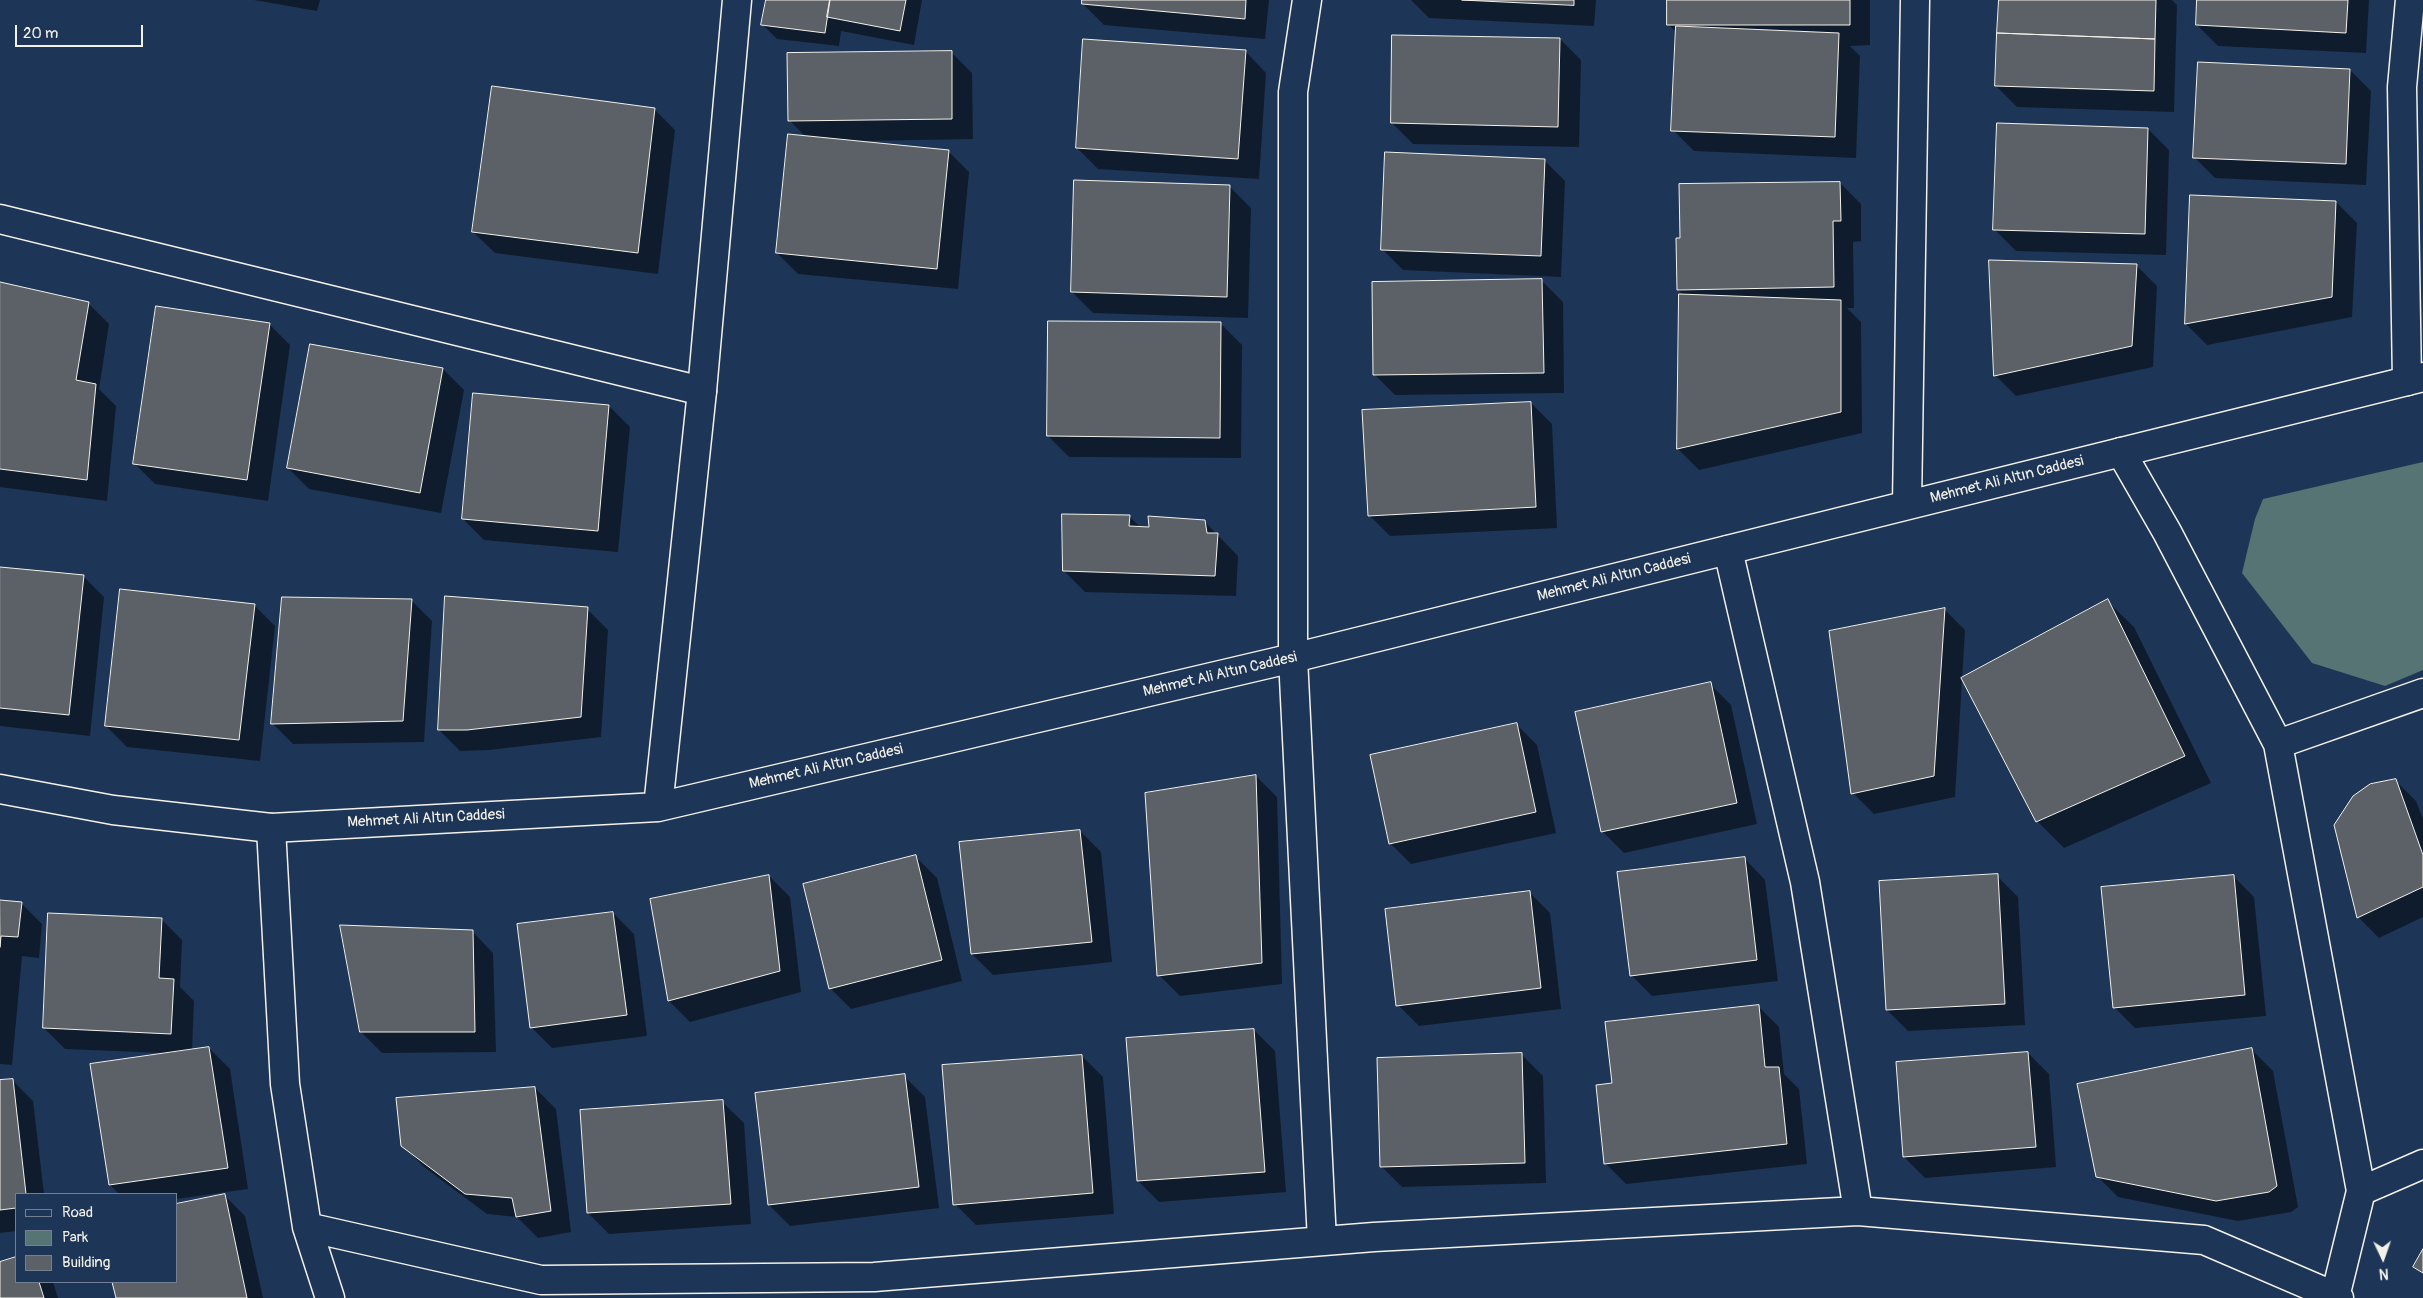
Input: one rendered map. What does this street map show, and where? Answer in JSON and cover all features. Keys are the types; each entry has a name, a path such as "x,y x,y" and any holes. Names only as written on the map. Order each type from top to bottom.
{"street":[{"path":"658,807 702,391 737,0"},
{"path":"1307,0 1292,92 1293,658 1322,1241"},
{"path":"1907,504 1915,0"},
{"path":"2410,0 2402,87 2415,379"},
{"path":"0,219 702,391"},
{"name":"Mehmet Ali Altın Caddesi","path":"0,789 112,810 271,828 658,807 1293,658 2415,379"},
{"path":"306,1228 541,1280 874,1288 1322,1241 1858,1211 2204,1240 2337,1297 2361,1190 2278,744 2167,532 2120,452"},
{"path":"1728,550 1806,882 1858,1211"},
{"path":"2278,744 2423,693"},
{"path":"271,828 285,1084 306,1228 330,1298"},
{"path":"2361,1190 2423,1164"}],"green space":[{"path":"2423,462 2423,670 2385,686 2312,663 2242,573 2255,519 2263,499"}],"building":[{"path":"766,0 830,0 825,33 761,25"},
{"path":"830,0 906,0 900,31 827,17"},
{"path":"1082,0 1246,0 1245,19 1082,4"},
{"path":"1462,0 1574,0 1574,5"},
{"path":"1667,0 1850,0 1850,25 1667,25"},
{"path":"1999,0 2156,0 2155,39 1997,33"},
{"path":"2197,0 2348,0 2346,33 2196,25"},
{"path":"1676,26 1839,33 1835,137 1671,131"},
{"path":"1997,33 2155,39 2154,91 1995,86"},
{"path":"1392,35 1560,38 1558,127 1391,123"},
{"path":"1083,39 1246,50 1238,159 1076,148"},
{"path":"952,51 952,119 788,121 787,53"},
{"path":"2198,62 2350,69 2346,164 2193,158"},
{"path":"492,86 655,108 638,253 472,232"},
{"path":"1997,123 2148,128 2145,234 1993,230"},
{"path":"788,134 949,150 937,269 776,253"},
{"path":"1385,152 1545,159 1541,256 1381,250"},
{"path":"1074,180 1230,185 1227,297 1071,292"},
{"path":"1840,182 1841,221 1833,221 1834,287 1677,290 1676,238 1680,238 1679,184"},
{"path":"2190,195 2336,201 2332,297 2185,324"},
{"path":"1989,260 2137,264 2132,346 1994,376"},
{"path":"1542,279 1544,373 1373,375 1372,282"},
{"path":"0,282 89,302 76,380 96,384 87,480 0,469"},
{"path":"1679,294 1841,300 1841,412 1677,449"},
{"path":"156,306 270,323 247,480 133,464"},
{"path":"1048,321 1221,322 1220,438 1047,436"},
{"path":"310,344 443,368 420,493 287,468"},
{"path":"473,393 609,405 598,531 462,519"},
{"path":"1531,402 1536,507 1368,516 1362,410"},
{"path":"1062,514 1130,515 1129,526 1149,527 1148,516 1205,520 1207,533 1218,533 1215,576 1063,571"},
{"path":"0,567 84,575 69,715 0,708"},
{"path":"120,589 255,604 239,740 105,726"},
{"path":"445,596 588,607 581,717 467,730 438,730"},
{"path":"282,597 412,599 403,721 271,724"},
{"path":"2108,599 2185,756 2036,822 1961,678"},
{"path":"1945,608 1934,776 1851,794 1829,631"},
{"path":"1711,682 1737,803 1601,832 1575,712"},
{"path":"1517,723 1536,812 1389,844 1370,755"},
{"path":"1256,775 1262,963 1157,976 1145,793"},
{"path":"2396,779 2423,855 2423,887 2357,918 2334,825 2353,796 2370,784"},
{"path":"1080,830 1092,942 971,954 959,842"},
{"path":"916,855 942,960 829,989 803,884"},
{"path":"1745,857 1757,960 1630,976 1617,872"},
{"path":"1998,874 2005,1004 1886,1010 1879,881"},
{"path":"769,875 780,971 668,1001 650,899"},
{"path":"2234,875 2245,995 2113,1008 2101,887"},
{"path":"1530,891 1541,988 1396,1006 1385,909"},
{"path":"0,900 22,902 18,937 1,936 0,947"},
{"path":"613,912 627,1015 530,1028 517,924"},
{"path":"48,913 162,918 159,978 174,979 171,1034 43,1028"},
{"path":"340,925 473,930 475,1032 360,1032"},
{"path":"1759,1005 1765,1067 1779,1067 1787,1144 1604,1164 1596,1085 1612,1083 1605,1022"},
{"path":"1254,1029 1265,1172 1137,1181 1126,1038"},
{"path":"209,1047 228,1168 109,1185 90,1064"},
{"path":"2252,1048 2277,1186 2269,1192 2216,1201 2096,1177 2077,1084"},
{"path":"2028,1052 2036,1147 1903,1157 1896,1062"},
{"path":"1522,1053 1525,1163 1380,1167 1377,1058"},
{"path":"1082,1055 1093,1193 953,1205 942,1065"},
{"path":"905,1074 919,1187 768,1205 755,1093"},
{"path":"13,1079 26,1193 15,1193 15,1208 0,1210 0,1080"},
{"path":"535,1087 551,1211 516,1217 512,1198 465,1194 401,1146 396,1098"},
{"path":"723,1100 731,1204 587,1213 580,1110"},
{"path":"225,1194 247,1298 116,1298 112,1283 178,1283 178,1204"},
{"path":"2423,1249 2423,1273 2413,1267"},
{"path":"15,1257 15,1283 39,1283 44,1298 0,1298 0,1262"}]}
